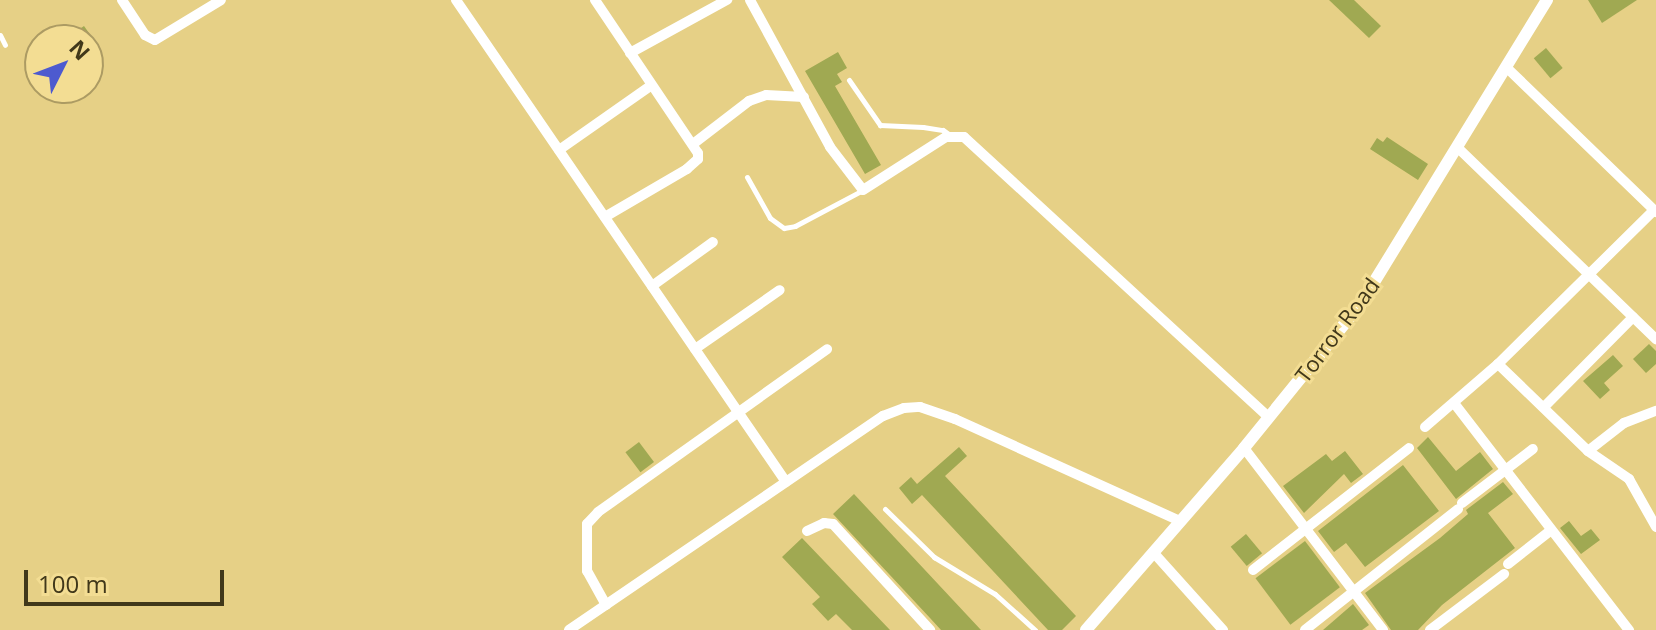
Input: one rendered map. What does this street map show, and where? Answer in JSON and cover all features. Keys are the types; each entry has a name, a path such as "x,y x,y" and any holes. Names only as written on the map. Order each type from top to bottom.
{"street":[{"path":"122,0 145,35 155,40 221,0"},
{"path":"456,0 786,482"},
{"path":"595,0 698,153 695,163 605,217"},
{"path":"630,53 727,0"},
{"path":"750,0 830,147 863,190 950,136 964,137 1269,417"},
{"name":"Torror Road","path":"1086,630 1244,448 1360,305 1547,0"},
{"path":"1425,427 1498,364 1654,212 1561,117 1506,67"},
{"path":"559,150 652,85"},
{"path":"693,144 749,101 766,95 804,97"},
{"path":"1457,147 1656,339"},
{"path":"652,286 713,242"},
{"path":"695,349 780,290"},
{"path":"1545,406 1633,317"},
{"path":"606,605 587,571 587,524 598,512 737,410 827,349"},
{"path":"1498,364 1545,406 1588,451 1629,479 1656,527"},
{"path":"1454,403 1629,630"},
{"path":"569,630 883,416 920,407 955,419 1180,521"},
{"path":"1588,451 1624,423 1656,411"},
{"path":"1244,448 1383,630"},
{"path":"1253,570 1409,448"},
{"path":"1305,630 1533,449"},
{"path":"807,531 824,523 833,524 930,630"},
{"path":"1430,630 1550,531"},
{"path":"1153,552 1223,630"}],"lane":[{"path":"0,35 5,45"},
{"path":"849,80 880,125 933,128 950,136"},
{"path":"747,177 770,218 784,228 795,226 863,190"},
{"path":"885,509 934,557 995,594 1035,630"}],"building":[{"path":"1329,0 1354,0 1381,26 1369,38"},
{"path":"1588,0 1637,0 1602,23"},
{"path":"1546,48 1563,68 1550,78 1534,58"},
{"path":"838,52 847,68 837,74 842,82 835,86 881,165 865,174 805,71"},
{"path":"1387,137 1428,164 1418,180 1370,149 1377,138 1383,142"},
{"path":"1649,344 1656,351 1656,364 1646,373 1633,359"},
{"path":"1613,355 1623,366 1604,383 1610,390 1600,399 1583,381"},
{"path":"1428,437 1456,471 1480,452 1493,469 1456,499 1417,448"},
{"path":"639,442 654,462 640,472 625,452"},
{"path":"959,447 967,456 945,476 1076,616 1062,630 1048,630 922,495 912,504 899,488 911,477 917,484"},
{"path":"1345,451 1363,474 1351,483 1344,474 1304,513 1283,486 1326,454 1332,461"},
{"path":"1403,465 1439,511 1365,567 1346,543 1334,552 1318,531"},
{"path":"1503,482 1513,494 1488,513 1515,548 1442,605 1418,630 1391,630 1365,593 1440,538 1468,514 1466,510"},
{"path":"854,494 981,630 941,630 833,514"},
{"path":"1569,521 1581,536 1591,529 1600,540 1581,554 1560,528"},
{"path":"1246,534 1262,553 1247,566 1231,547"},
{"path":"802,538 890,630 852,630 836,614 828,621 812,604 820,597 782,557"},
{"path":"1305,541 1340,587 1290,625 1255,578"},
{"path":"1353,604 1369,625 1362,630 1323,630"}]}
